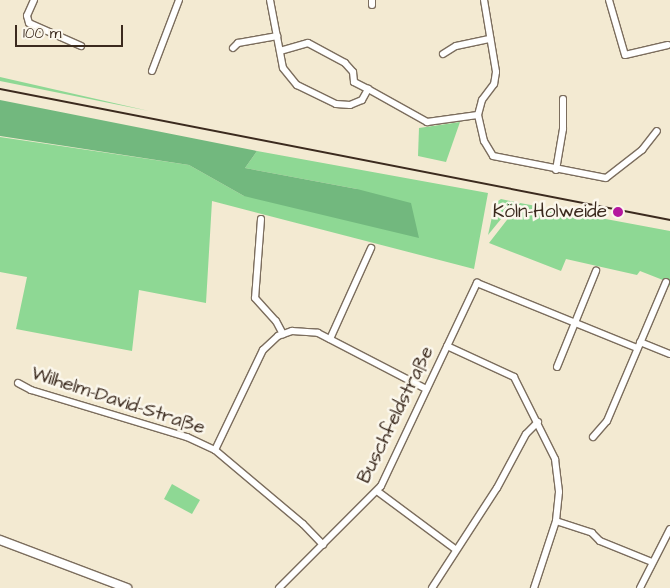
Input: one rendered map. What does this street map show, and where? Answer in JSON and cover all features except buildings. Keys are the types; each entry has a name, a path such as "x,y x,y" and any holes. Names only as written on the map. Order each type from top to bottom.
{"street":[{"path":"34,0 27,16 29,24 81,46"},
{"path":"152,71 179,0"},
{"path":"270,0 286,76 297,85 336,104 350,105 362,100 368,89"},
{"path":"484,0 496,72 494,84 482,100 478,115 484,141 493,156 556,170 606,178 642,150 658,131"},
{"path":"609,0 624,54 668,45"},
{"path":"233,48 238,43 277,36"},
{"path":"443,54 456,46 490,39"},
{"path":"280,51 308,43 345,63 353,72 354,82 427,122 478,115"},
{"path":"556,170 563,129 563,99"},
{"path":"261,219 255,298 276,321 282,334"},
{"path":"330,339 371,248"},
{"path":"557,367 596,271"},
{"path":"593,437 607,421 666,282"},
{"name":"Buschfeldstraße","path":"279,588 377,491 477,283 575,322"},
{"path":"575,322 670,354"},
{"path":"215,450 262,350 282,334 309,331 330,339 426,389"},
{"path":"446,346 514,377 538,422 558,470 556,521 534,588"},
{"name":"Wilhelm-David-Straße","path":"18,383 187,437 215,450 303,524 323,545"},
{"path":"432,588 497,488 529,429 538,422"},
{"path":"377,491 455,550"},
{"path":"556,521 592,533 600,540 652,562"},
{"path":"640,588 670,529"},
{"path":"0,540 127,588"}],"green space":[{"path":"0,77 149,111 0,81"},
{"path":"0,100 257,151 245,168 357,189 411,203 419,238 244,196 189,165 0,136"},
{"path":"460,122 446,162 418,156 419,128"},
{"path":"0,137 189,165 244,196 357,189 245,168 257,151 488,193 474,269 212,201 206,303 139,290 132,351 16,329 27,277 0,272"},
{"path":"501,199 515,202 488,235 495,203"},
{"path":"520,203 670,231 670,287 668,282 640,271 637,275 566,259 561,271 489,243"},
{"path":"172,484 200,500 192,514 164,499"}],"railway":[{"path":"0,89 670,220"}],"place":[{"name":"Köln-Holweide","path":"618,212"}]}
